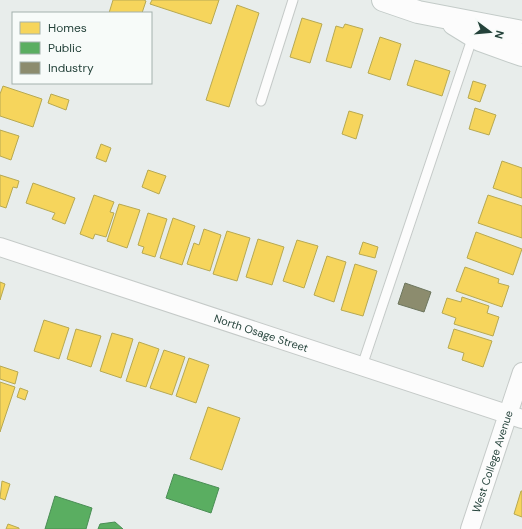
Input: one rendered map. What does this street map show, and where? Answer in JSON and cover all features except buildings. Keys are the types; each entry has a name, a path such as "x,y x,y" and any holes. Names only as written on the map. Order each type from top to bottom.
{"street":[{"path":"382,0 418,12 522,32"},
{"path":"445,18 480,40 522,55"},
{"name":"North Osage Street","path":"0,247 515,417"},
{"name":"West College Avenue","path":"470,529 515,417 522,372"}],"lane":[{"path":"261,101 293,0"},
{"path":"362,366 473,36"}]}
